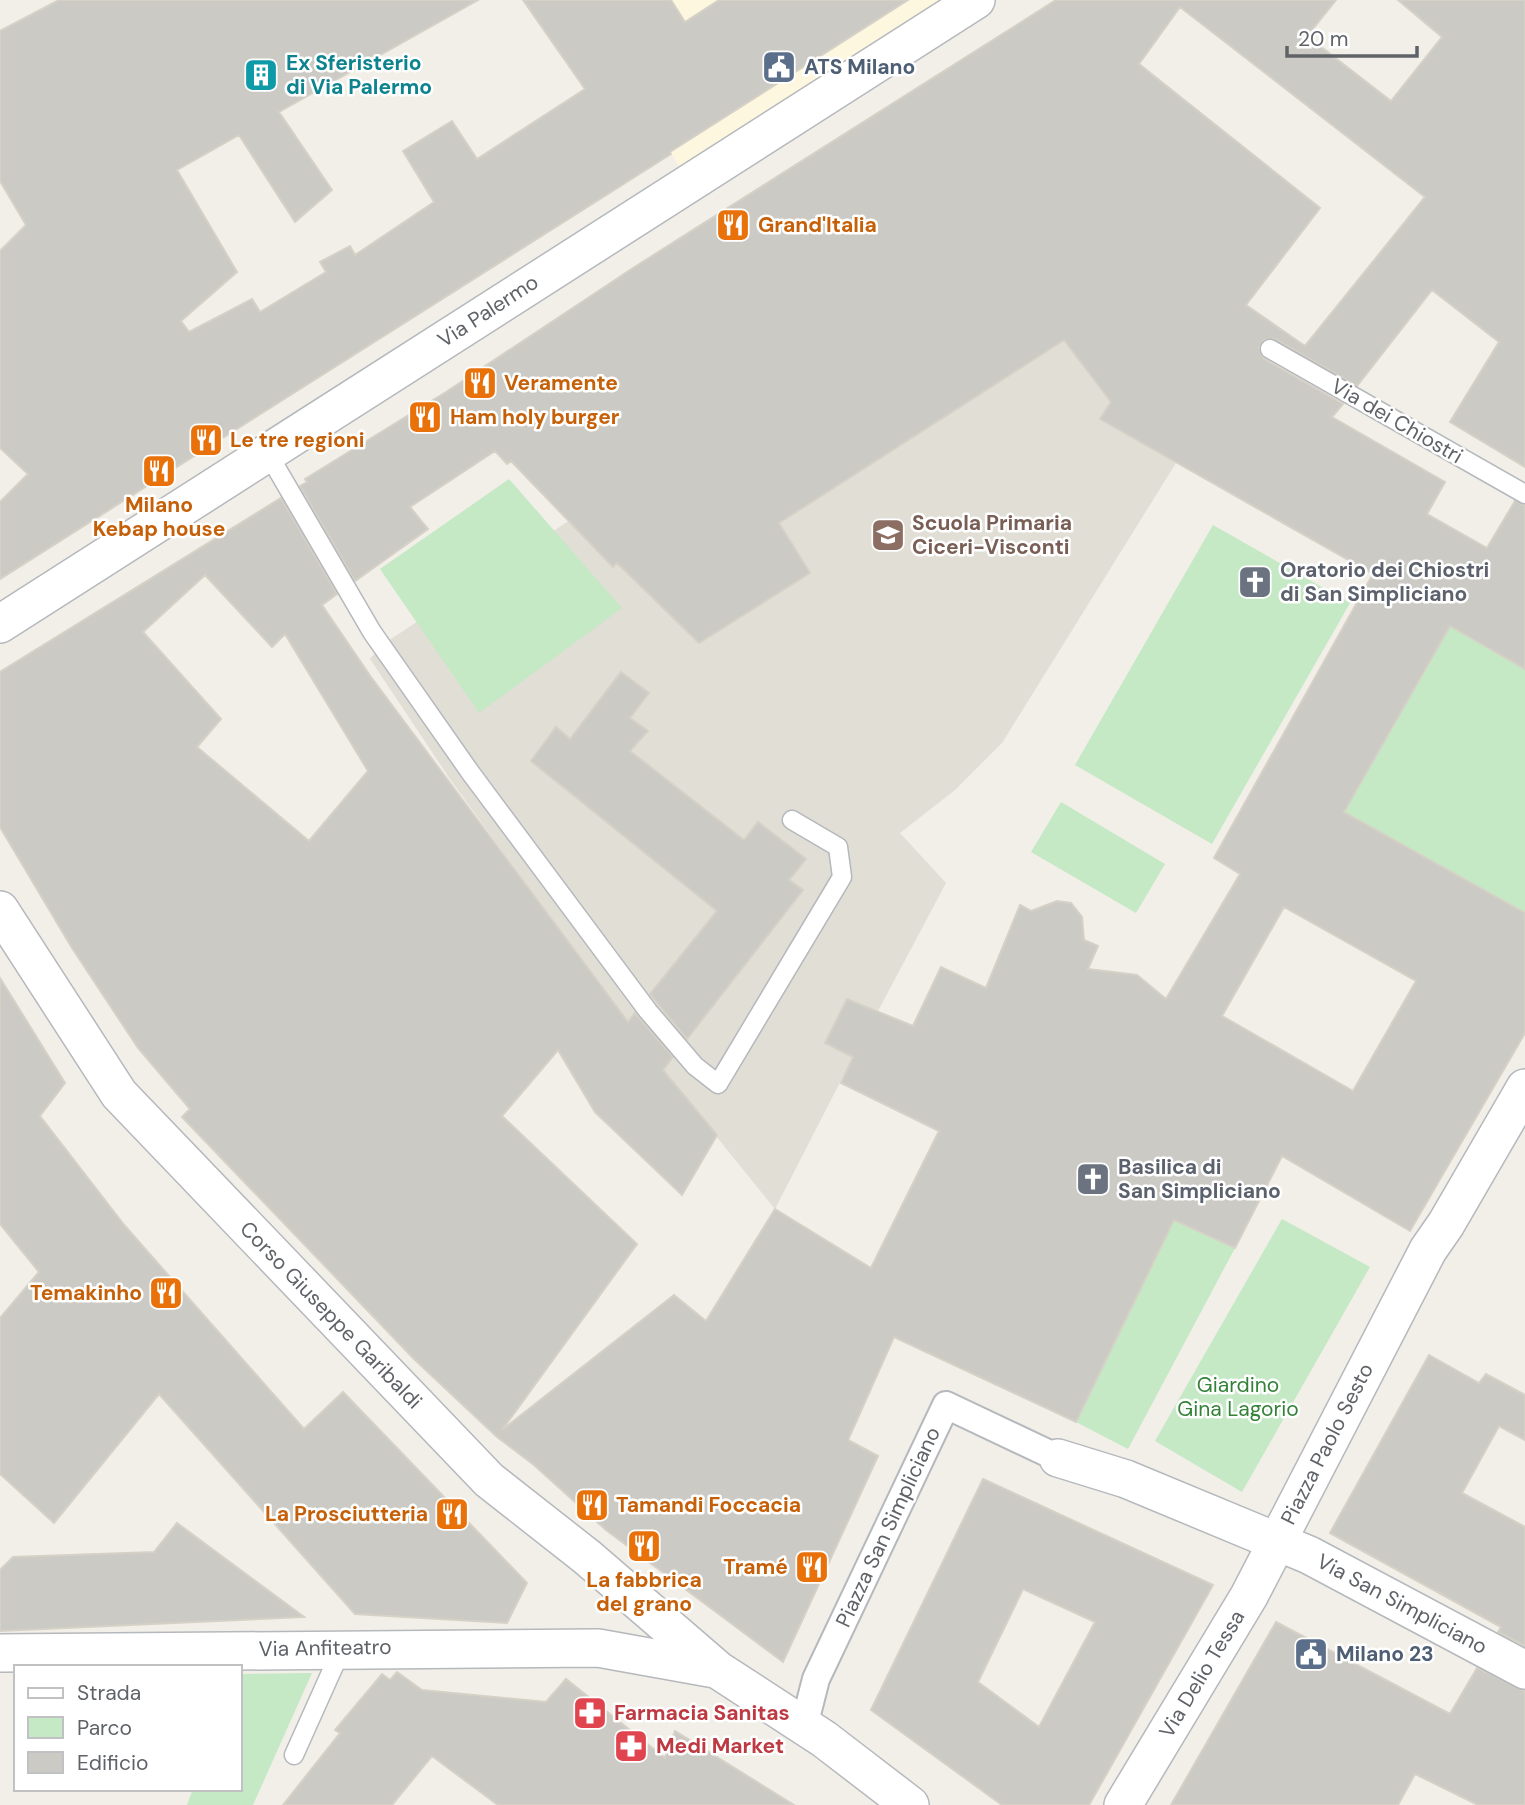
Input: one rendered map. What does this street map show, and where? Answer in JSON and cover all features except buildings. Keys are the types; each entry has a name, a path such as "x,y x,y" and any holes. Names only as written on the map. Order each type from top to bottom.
{"street":[{"name":"Via Palermo","path":"0,624 976,0"},
{"name":"Corso Giuseppe Garibaldi","path":"0,910 119,1094 489,1480 587,1557 718,1670 804,1726 910,1805"},
{"name":"Piazza Paolo Sesto","path":"1058,1458 1126,1479 1277,1542 1428,1250 1447,1224 1525,1088"},
{"name":"Piazza San Simpliciano","path":"804,1726 816,1679 946,1405 1058,1458"},
{"name":"Via San Simpliciano","path":"1277,1542 1309,1555 1525,1670"},
{"name":"Via Delio Tessa","path":"1123,1805 1249,1596 1277,1542"},
{"name":"Corso Giuseppe Garibaldi","path":"524,1647 609,1650 718,1670"},
{"name":"Via Anfiteatro","path":"0,1653 524,1647"}],"lane":[{"name":"Via dei Chiostri","path":"1270,349 1525,494"},
{"path":"267,452 372,632 470,772 648,1011 695,1066 718,1084 842,877 838,847 792,820"},
{"path":"294,1755 342,1648"}],"shaded area":[{"path":"573,0 973,0 688,180"},
{"path":"687,234 730,296 1260,315 1176,463 1002,743 955,790 900,833 946,883 878,1011 847,999 826,1043 853,1057 775,1209 670,1079 546,912 450,779 370,659 382,645 570,520 614,567 656,522 663,341 619,276"}],"green space":[{"path":"509,479 622,608 479,713 380,569"},
{"path":"1213,525 1350,603 1212,844 1075,765"},
{"path":"1450,626 1525,669 1525,913 1344,812"},
{"path":"1061,802 1165,864 1136,913 1031,852"},
{"name":"Giardino Gina Lagorio","path":"1282,1219 1370,1267 1242,1492 1155,1441"},
{"path":"1174,1220 1235,1248 1128,1449 1076,1422"},
{"path":"312,1673 253,1805 187,1805 192,1791 242,1791 242,1674"}],"place":[{"name":"ATS Milano","path":"779,67"},
{"name":"Ex Sferisterio di Via Palermo","path":"261,75"},
{"name":"Grand'Italia","path":"733,225"},
{"name":"Veramente","path":"480,383"},
{"name":"Ham holy burger","path":"425,417"},
{"name":"Le tre regioni","path":"206,440"},
{"name":"Milano Kebap house","path":"159,471"},
{"name":"Scuola Primaria Ciceri-Visconti","path":"888,535"},
{"name":"Oratorio dei Chiostri di San Simpliciano","path":"1255,582"},
{"name":"Basilica di San Simpliciano","path":"1093,1179"},
{"name":"Temakinho","path":"166,1293"},
{"name":"Tamandi Foccacia","path":"592,1505"},
{"name":"La Prosciutteria","path":"452,1514"},
{"name":"La fabbrica del grano","path":"644,1546"},
{"name":"Tramé","path":"812,1567"},
{"name":"Milano 23","path":"1311,1654"},
{"name":"Farmacia Sanitas","path":"590,1713"},
{"name":"Medi Market","path":"631,1746"}]}
